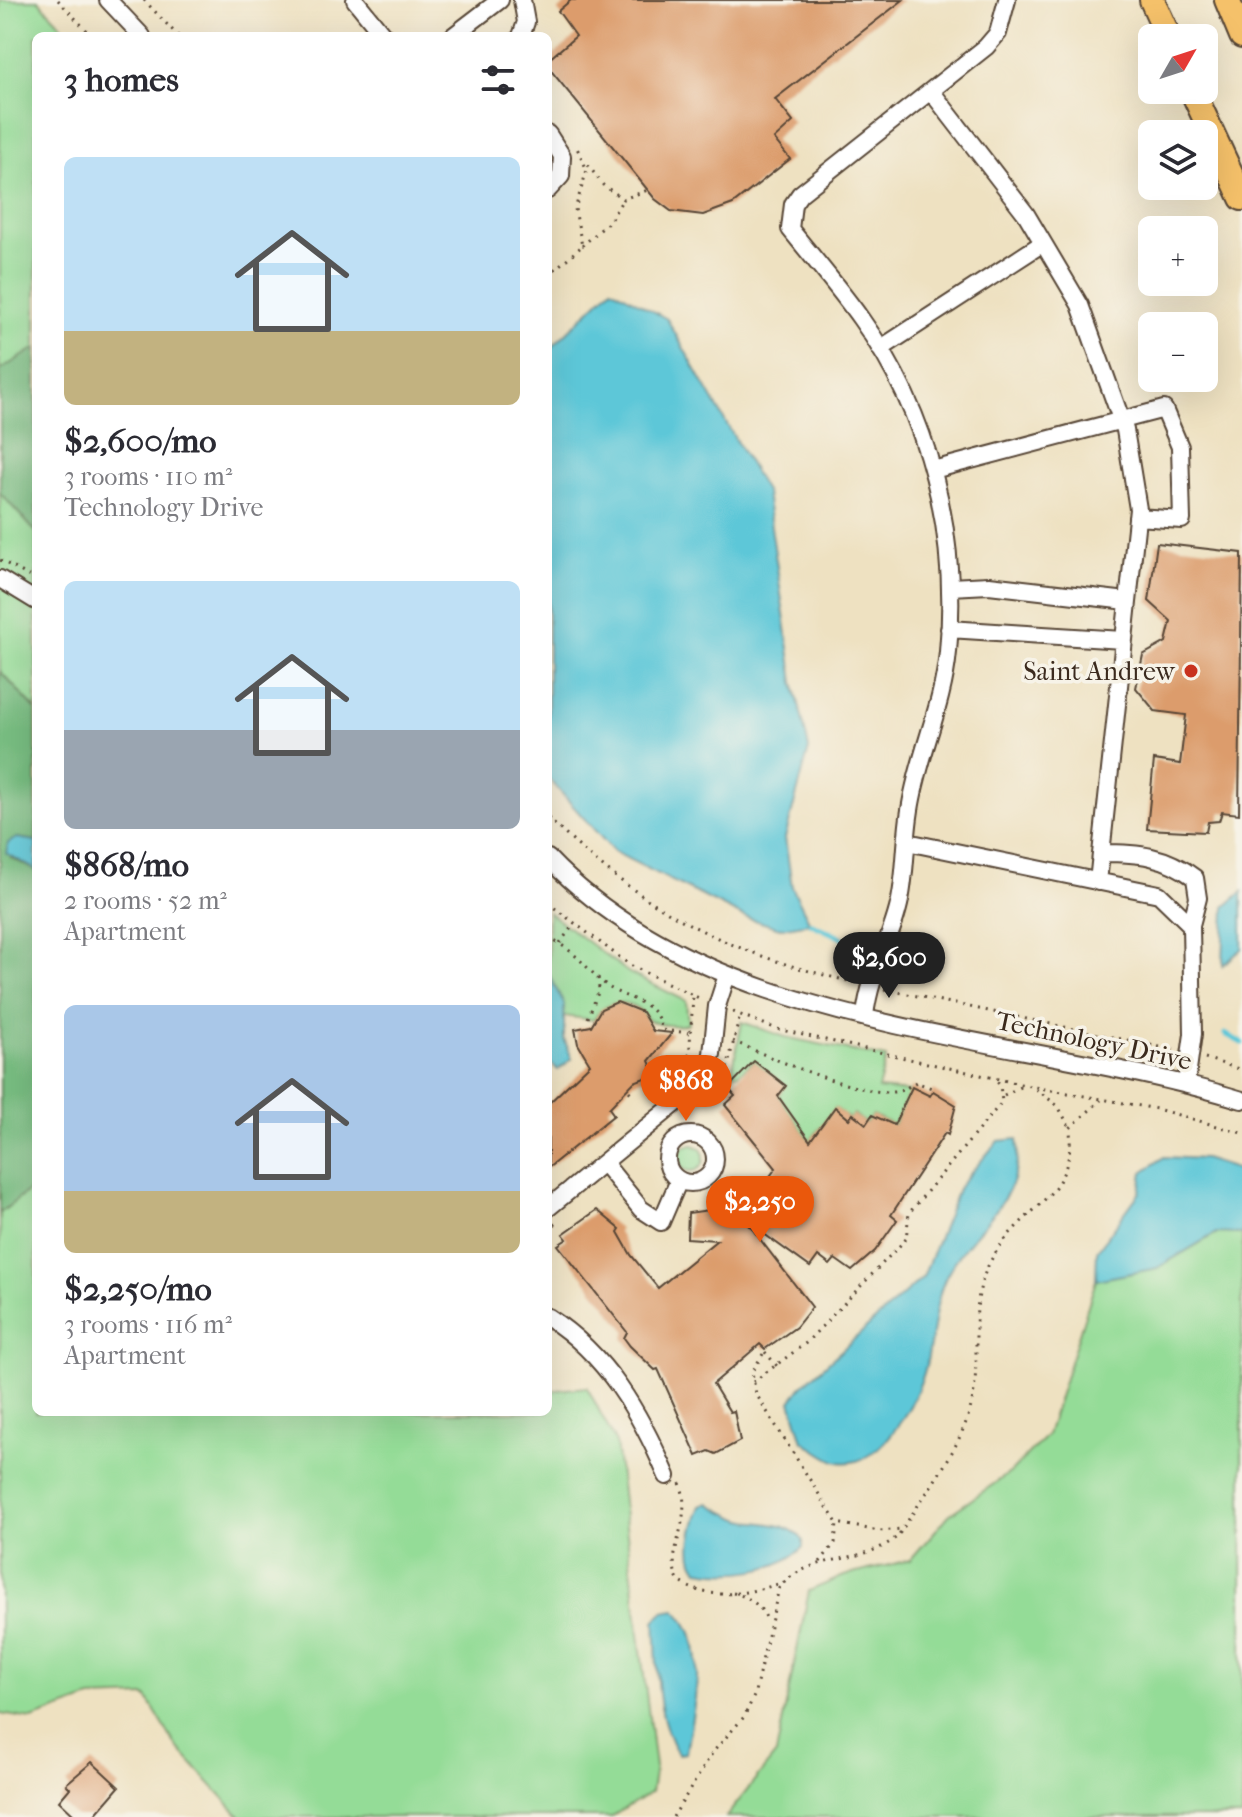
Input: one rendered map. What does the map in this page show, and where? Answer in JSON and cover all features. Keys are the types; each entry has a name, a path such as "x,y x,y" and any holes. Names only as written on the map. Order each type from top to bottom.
{"highway":[{"path":"1227,0 1242,36"},
{"path":"1198,104 1242,198"}],"street":[{"path":"108,0 138,32"},
{"path":"355,0 381,32"},
{"path":"458,32 500,0"},
{"path":"522,0 526,22 522,32"},
{"path":"865,1016 869,985 900,903 910,809 939,708 949,629 950,587 942,510 933,470 903,389 880,349 790,229 790,216 800,194 931,91 998,33 1007,0"},
{"path":"931,91 1026,214 1080,305 1121,420 1137,517 1098,882"},
{"path":"552,140 562,156 561,176 552,186"},
{"path":"880,349 1043,243"},
{"path":"933,470 1164,409 1180,447 1182,520 1137,517"},
{"path":"0,579 32,599"},
{"path":"950,587 989,585 1127,601"},
{"path":"949,629 1123,640"},
{"path":"907,842 1159,894 1191,925"},
{"path":"1102,853 1151,854 1181,867 1195,878 1198,898 1191,925 1193,1034 1186,1084"},
{"name":"Technology Drive","path":"552,861 601,904 651,937 764,990 865,1016 1186,1084 1242,1100"},
{"path":"552,1205 702,1082 712,1054 717,1006 727,975"},
{"path":"649,1128 670,1147"},
{"path":"695,1135 713,1150 714,1166 705,1178 691,1183 679,1180 668,1166 670,1147 679,1138 695,1135"},
{"path":"604,1163 641,1209 661,1222 679,1180"},
{"path":"552,1320 586,1345 605,1367 644,1426 667,1476"}],"path":[{"path":"58,0 88,32"},
{"path":"144,0 174,32"},
{"path":"574,144 603,185 623,199"},
{"path":"582,246 575,209 587,170 586,162"},
{"path":"552,272 609,222 623,199 648,190"},
{"path":"0,560 32,578"},
{"path":"552,906 630,965 693,996 777,1029 1029,1086 1157,1109 1242,1133"},
{"path":"560,944 574,924"},
{"path":"552,940 585,961 614,991 649,1007 657,1014 661,1030 692,1034"},
{"path":"588,1018 599,990 598,977"},
{"path":"672,1085 686,1070 692,1034 693,996"},
{"path":"733,1041 816,1076 898,1092 916,1082 934,1089"},
{"path":"753,1382 806,1343 906,1239 909,1213 942,1170 996,1111 1002,1096 1000,1085 992,1077"},
{"path":"673,1817 713,1752 744,1717 754,1696 779,1588 808,1565 886,1546 902,1529 965,1425 975,1377 976,1299 988,1265 1015,1226 1052,1193 1067,1172 1071,1149 1070,1128 1052,1099 1029,1086 1019,1086 1002,1096"},
{"path":"629,1091 633,1095"},
{"path":"1070,1128 1101,1100"},
{"path":"846,1289 852,1293"},
{"path":"777,1366 764,1353 754,1366 753,1382 772,1422 837,1523 835,1543 819,1563"},
{"path":"667,1476 677,1474 685,1498 682,1531 672,1570 678,1580 699,1592 729,1592 784,1582"},
{"path":"837,1523 879,1531 902,1529"},
{"path":"729,1592 751,1600 764,1612 770,1625"}],"green space":[{"path":"0,0 38,0 68,32 32,32 32,350 0,370"},
{"path":"32,350 32,528 0,493 0,370"},
{"path":"0,493 32,528 32,706 0,671"},
{"path":"0,671 32,706 32,840 17,838 11,858 32,868 32,1188 0,1213"},
{"path":"552,915 629,973 686,1001 688,1024 648,1020 637,1008 625,1003 607,1006 594,1020 563,1016 564,1004 552,981"},
{"path":"742,1022 785,1037 886,1058 878,1089 910,1092 894,1125 872,1115 866,1124 854,1114 849,1119 835,1108 810,1141 778,1096 785,1086 754,1061 738,1074 732,1073"},
{"path":"691,1145 700,1149 704,1158 700,1167 691,1171 682,1167 678,1158 682,1149"},
{"path":"32,1188 32,1416 552,1416 552,1391 587,1387 616,1443 655,1767 651,1792 611,1817 241,1817 176,1746 146,1696 91,1698 32,1719 0,1714 0,1213"},
{"path":"1217,1233 1242,1234 1242,1817 726,1817 776,1754 809,1591 844,1576 910,1560 949,1515 1011,1472 1047,1435 1096,1280 1157,1268"}],"water":[{"path":"612,288 667,319 766,493 794,682 809,749 785,838 792,887 810,923 780,928 744,917 614,852 552,782 552,347"},
{"path":"17,838 32,840 32,868 6,853 8,843"},
{"path":"1242,892 1242,949 1223,965 1225,907"},
{"path":"552,981 564,1004 564,1039 572,1059 558,1070 552,1065"},
{"path":"1017,1139 1017,1161 1005,1197 958,1257 942,1286 923,1376 902,1419 892,1434 867,1456 854,1462 839,1462 825,1456 803,1441 791,1401 801,1387 923,1277 959,1187 998,1141"},
{"path":"1164,1157 1204,1159 1242,1171 1242,1234 1216,1233 1157,1268 1096,1280 1097,1251 1140,1192 1143,1172"},
{"path":"708,1503 739,1519 790,1530 803,1540 803,1547 782,1562 768,1567 740,1572 699,1570 692,1557 692,1540 701,1506"},
{"path":"675,1610 687,1624 697,1658 695,1697 686,1753 678,1754 670,1739 661,1707 655,1621 663,1612"}],"building":[{"path":"571,0 903,0 775,99 793,122 774,139 790,159 733,204 703,215 671,211 655,199 552,72 552,57 576,36 558,11"},
{"name":"Saint Andrew","path":"1157,543 1242,553 1239,814 1222,812 1219,821 1208,822 1206,832 1147,829 1154,760 1180,764 1186,715 1155,711 1136,688 1143,655 1166,642 1171,621 1149,601"},
{"path":"617,1002 642,1012 653,1031 672,1033 649,1061 655,1074 634,1082 609,1108 614,1115 552,1165 552,1100 590,1064 578,1044 575,1029 591,1026 601,1009"},
{"path":"754,1061 786,1086 778,1096 810,1141 835,1107 849,1119 853,1114 866,1124 872,1115 894,1125 912,1087 930,1096 933,1091 956,1105 948,1135 945,1133 891,1215 897,1220 875,1251 852,1271 835,1259 830,1265 818,1256 810,1267 746,1221 812,1307 796,1327 765,1349 760,1344 713,1384 730,1412 734,1411 740,1441 716,1454 709,1451 697,1456 658,1369 655,1370 630,1346 624,1338 627,1332 558,1245 567,1239 563,1234 597,1210 620,1229 618,1232 631,1255 658,1288 717,1240 687,1238 688,1213 709,1210 739,1191 752,1201 776,1168 725,1105 735,1096 728,1088"},
{"path":"92,1762 119,1787 93,1817 76,1817 59,1801 70,1788 66,1784"}],"waterway":[{"path":"810,923 857,945"},
{"path":"1225,1034 1242,1043"}],"place":[{"name":"Saint Andrew","path":"1191,671"}]}
